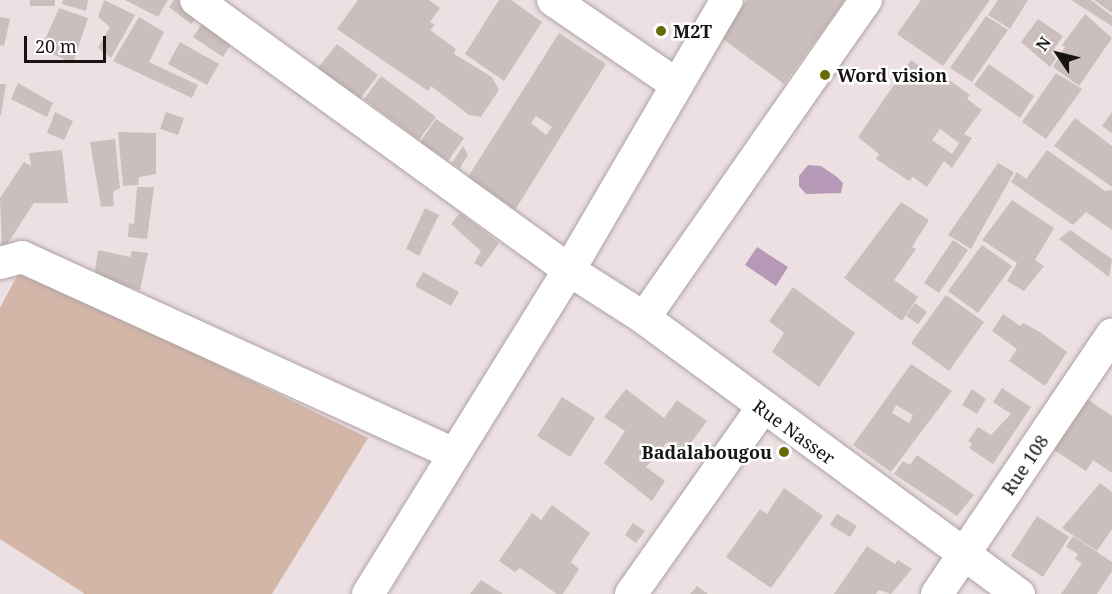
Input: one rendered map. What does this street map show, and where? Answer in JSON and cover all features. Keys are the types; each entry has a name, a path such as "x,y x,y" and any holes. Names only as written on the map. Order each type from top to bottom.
{"street":[{"name":"Rue Nasser","path":"196,0 569,270 644,318 762,408 1019,594"},
{"path":"553,0 677,85"},
{"path":"369,594 569,270 727,0"},
{"path":"644,318 866,0"},
{"path":"0,263 22,257 454,454"},
{"name":"Rue 108","path":"937,594 1112,335"},
{"path":"631,594 762,408"}],"shaded area":[{"path":"808,165 821,166 837,177 843,183 841,193 806,194 799,186 799,176"},
{"path":"757,247 788,267 776,286 745,265"},
{"path":"21,268 368,438 272,594 85,594 0,539 0,308"}],"building":[{"path":"30,0 55,0 55,6 30,6"},
{"path":"63,0 88,0 86,11 62,4"},
{"path":"104,0 135,15 111,58 98,48 110,27 98,17"},
{"path":"125,0 168,0 158,17"},
{"path":"174,0 183,0 200,13 191,24 169,7"},
{"path":"358,0 429,0 440,8 430,22 435,25 430,30 456,49 454,54 492,77 499,90 481,117 469,115 431,86 428,91 337,29"},
{"path":"499,0 511,0 542,22 504,81 465,54"},
{"path":"747,0 845,0 784,84 720,37"},
{"path":"921,0 990,0 943,66 897,34"},
{"path":"998,0 1028,0 1010,29 988,15"},
{"path":"1071,0 1091,0 1112,16 1112,26"},
{"path":"1094,0 1112,0 1112,13"},
{"path":"59,8 88,18 73,63 41,49"},
{"path":"1085,14 1112,38 1079,86 1053,67 1065,47 1062,45"},
{"path":"986,16 1008,30 972,82 950,68"},
{"path":"0,17 10,19 4,46 0,45"},
{"path":"139,17 164,32 149,62 198,85 192,98 113,61"},
{"path":"205,19 235,38 223,57 193,37"},
{"path":"1038,19 1063,36 1051,53 1056,59 1050,67 1021,42"},
{"path":"559,33 606,64 515,210 468,177","holes":["536,116 552,127 546,135 531,123"]},
{"path":"180,42 219,64 207,85 168,64"},
{"path":"337,44 378,75 360,99 318,68"},
{"path":"911,60 934,76 937,71 970,95 967,99 982,110 964,134 972,138 952,168 944,161 927,187 913,177 909,181 876,159 879,154 858,137","holes":["940,129 959,143 952,154 932,140"]},
{"path":"989,64 1034,96 1020,118 974,85"},
{"path":"1056,73 1082,89 1046,139 1022,122"},
{"path":"381,76 436,117 419,140 364,99"},
{"path":"18,83 53,103 47,117 11,99"},
{"path":"0,84 6,84 1,115 0,115"},
{"path":"55,112 73,121 64,140 47,133"},
{"path":"166,112 184,118 178,135 160,129"},
{"path":"1112,112 1112,133 1102,126"},
{"path":"1075,118 1112,146 1112,187 1054,146"},
{"path":"436,119 464,138 448,161 420,142"},
{"path":"118,132 156,133 156,174 139,177 138,185 123,186"},
{"path":"115,139 120,188 113,192 114,206 101,207 90,142"},
{"path":"463,146 468,155 460,168 452,163"},
{"path":"62,150 68,203 34,203 2,252 0,198 24,162 31,166 29,153"},
{"path":"1047,150 1105,191 1112,190 1112,230 1086,212 1073,225 1011,182 1017,172 1026,179"},
{"path":"998,163 1014,172 971,249 948,235"},
{"path":"137,187 154,187 147,239 128,237 129,223 134,224"},
{"path":"1012,200 1054,228 1035,260 1044,266 1024,291 1007,281 1017,263 982,240"},
{"path":"901,202 929,220 912,247 916,249 894,280 918,297 902,321 844,278"},
{"path":"425,208 439,215 419,256 406,249"},
{"path":"460,213 499,243 482,267 474,263 481,251 451,224"},
{"path":"1070,230 1112,259 1109,277 1059,239"},
{"path":"953,240 968,250 939,293 924,283"},
{"path":"982,245 1012,266 978,313 948,291"},
{"path":"98,250 130,257 132,251 148,253 140,290 94,278"},
{"path":"423,272 459,292 451,306 415,286"},
{"path":"793,287 855,333 819,387 772,352 784,333 769,321"},
{"path":"946,295 984,322 949,371 911,343"},
{"path":"915,303 927,312 918,324 906,316"},
{"path":"1003,314 1020,326 1023,323 1040,332 1067,352 1045,386 1009,361 1017,349 992,331"},
{"path":"911,364 952,391 891,472 853,445","holes":["896,405 913,415 909,423 892,413"]},
{"path":"1002,388 1031,407 993,464 969,448 972,444 968,441 978,427 991,435 1011,414 993,402"},
{"path":"626,389 664,418 677,400 707,421 683,454 666,443 646,467 665,481 652,501 604,463 625,431 604,417"},
{"path":"972,389 986,399 977,414 962,405"},
{"path":"562,397 595,418 570,457 537,436"},
{"path":"1087,399 1112,416 1112,473 1093,460 1086,471 1051,448"},
{"path":"917,455 974,495 957,516 894,474 903,461 910,465"},
{"path":"1100,483 1112,492 1112,529 1097,551 1062,528"},
{"path":"784,488 823,516 771,588 726,557 760,509 767,514"},
{"path":"552,505 590,533 571,562 579,569 563,594 557,594 520,568 515,572 499,561 532,513 541,520"},
{"path":"837,514 857,526 850,537 830,525"},
{"path":"1037,516 1069,537 1043,577 1011,556"},
{"path":"633,523 645,531 636,543 625,535"},
{"path":"1073,536 1112,562 1112,571 1097,594 1061,594 1082,563 1075,559 1078,554 1066,547"},
{"path":"867,546 895,564 898,560 912,569 891,594 879,590 876,594 834,594"},
{"path":"481,580 503,594 470,594"},
{"path":"697,586 708,594 690,594"}],"place":[{"name":"M2T","path":"661,31"},
{"name":"Word vision","path":"825,75"},
{"name":"Badalabougou","path":"784,452"}]}
